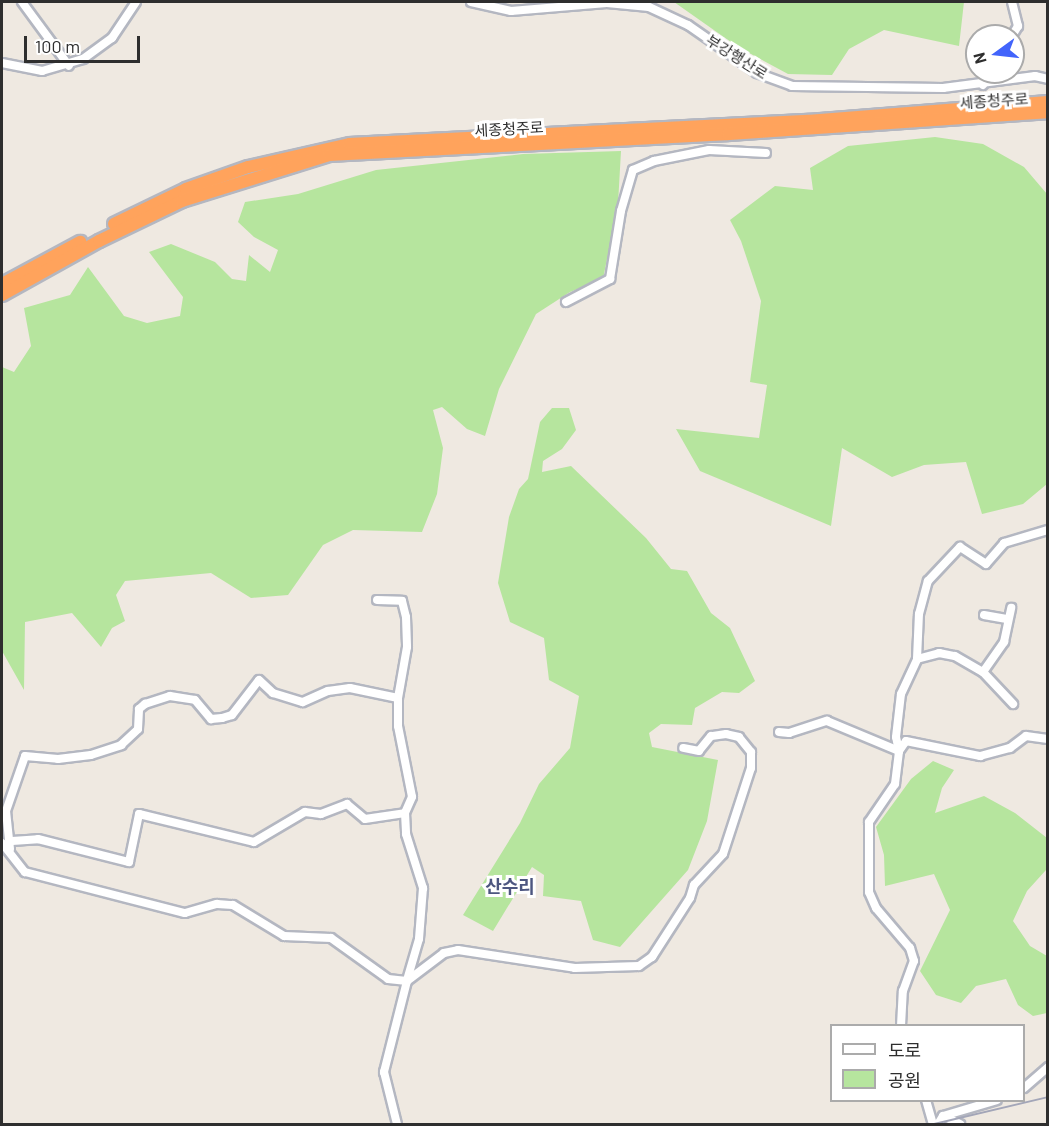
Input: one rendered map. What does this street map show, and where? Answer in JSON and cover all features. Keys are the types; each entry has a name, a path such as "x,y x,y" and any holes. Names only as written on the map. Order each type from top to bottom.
{"highway":[{"name":"세종청주로","path":"2,284 186,189 248,167 312,150 411,139 807,121 1047,102"},
{"name":"세종청주로","path":"2,295 99,241 182,201 330,155 728,134 1047,112"}],"street":[{"path":"22,2 69,66"},
{"path":"2,63 42,71 69,66 112,38 136,2"},
{"name":"부강행산로","path":"471,2 511,11 607,3 649,7 688,25 757,73 792,86 849,89 983,85 1035,76 1047,79"},
{"path":"1012,2 1018,24"},
{"path":"566,302 610,279 621,211 633,170 654,160 709,150 766,153"},
{"path":"901,1024 903,991 914,961 910,948 876,908 869,892 869,822 896,784 899,751 896,737 901,694 917,659 919,614 928,581 960,547 986,564 1004,543 1047,530"},
{"path":"377,600 402,601 406,617 407,647 398,698 398,726 412,798 405,813 408,849 423,888 418,939 384,1072 397,1125"},
{"path":"983,672 1004,642 1011,608"},
{"path":"984,615 1007,619"},
{"path":"917,659 939,653 955,656 983,672 1013,704"},
{"path":"398,698 350,688 317,694 303,702 273,693 259,680 232,715 222,718 211,719 195,700 170,696 145,704 139,709 138,729 120,745 91,755 58,759 25,756 6,811 11,845 25,872 186,913 217,904 232,905 284,936 331,938 388,979 407,981 444,953 458,950 575,968 639,966 652,957 690,898 694,885 723,854 752,768 751,752 739,737 733,735 711,736 699,751 683,748"},
{"path":"779,732 789,733 827,721 899,751"},
{"path":"899,751 906,741 980,756 1010,748 1026,736 1047,739"},
{"path":"2,843 11,845 38,839 129,862 139,814 254,842 305,812 321,814 347,804 365,819 405,813"},
{"path":"1025,1086 1047,1067"},
{"path":"926,1102 933,1125"},
{"path":"940,1120 994,1102"},
{"path":"940,1120 960,1125"}],"green space":[{"path":"674,2 964,2 959,46 884,30 849,49 832,75 788,74 738,47"},
{"path":"935,137 983,144 1024,167 1047,194 1047,484 1023,504 982,514 966,462 924,465 892,477 842,448 831,526 700,471 676,429 759,438 767,385 750,382 761,301 741,241 730,220 775,186 813,190 810,168 848,146"},
{"path":"621,151 618,204 603,279 570,292 536,314 499,389 485,436 467,429 442,407 433,410 443,448 437,494 422,532 353,530 323,545 288,595 251,598 211,573 125,581 116,595 125,621 112,628 101,647 72,613 25,622 24,690 2,651 2,367 14,372 31,346 24,308 70,295 88,267 124,316 147,323 180,316 183,297 149,252 171,244 215,262 232,279 246,281 249,255 270,272 278,250 254,237 238,222 245,202 298,194 376,170 523,154"},
{"path":"552,408 569,408 576,430 562,449 543,461 542,472 571,466 646,538 671,569 687,571 711,613 730,628 755,681 739,693 722,692 695,708 692,725 661,724 649,733 652,747 718,760 707,821 688,870 620,947 593,940 581,901 543,896 544,875 532,867 493,931 463,915 520,823 539,784 570,748 579,696 549,680 544,638 510,622 498,583 509,517 519,489 528,479 540,422"},
{"path":"933,761 954,770 942,788 935,813 984,796 1015,813 1047,838 1046,870 1027,891 1013,921 1030,946 1047,956 1047,1013 1033,1016 1018,1005 1006,979 976,986 961,1003 936,995 920,971 950,910 934,874 885,886 884,855 876,827 911,779"}],"railway":[{"path":"934,1124 1048,1097"}],"district":[{"name":"산수리","path":"510,886"}]}
